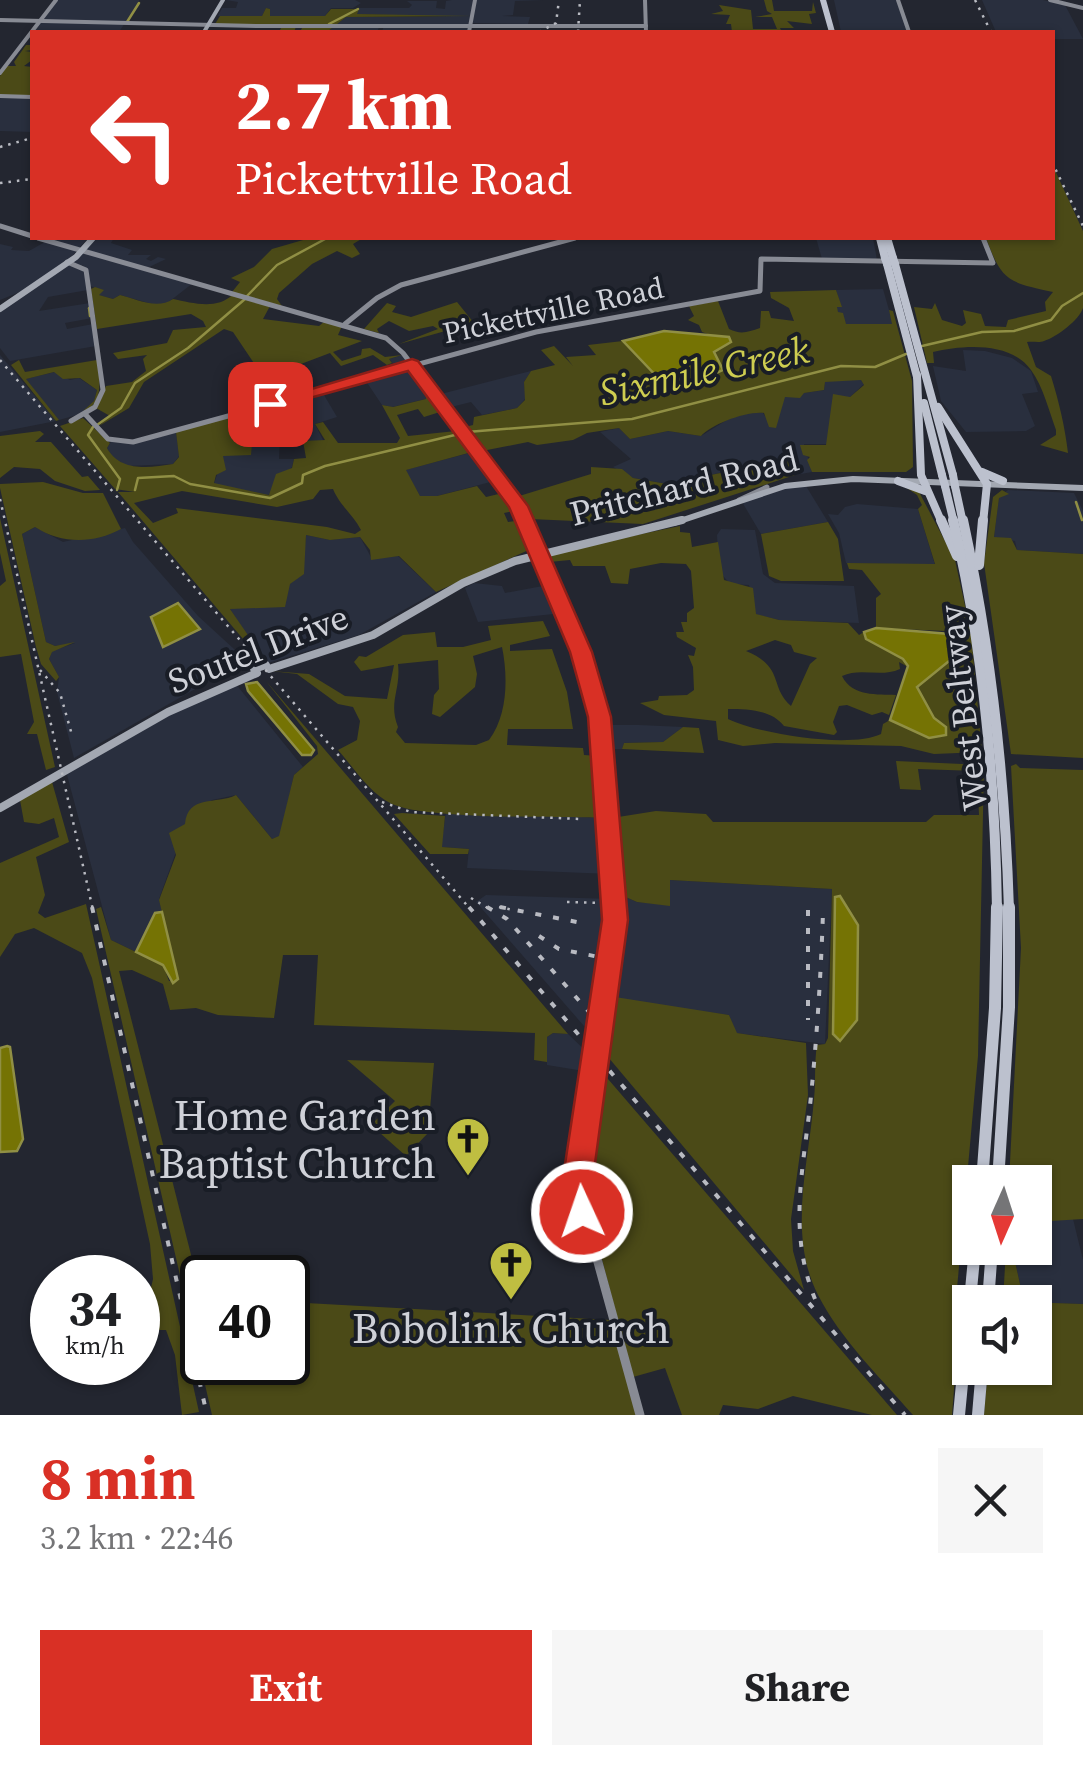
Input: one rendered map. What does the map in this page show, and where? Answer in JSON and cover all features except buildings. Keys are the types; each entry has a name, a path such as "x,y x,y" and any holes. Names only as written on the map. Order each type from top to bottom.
{"highway":[{"path":"820,1 827,30"},
{"name":"West Beltway","path":"885,240 917,375 981,598 999,711 1008,835 1008,1027 999,1165"},
{"name":"West Beltway","path":"890,261 932,398 949,481 974,620 990,755 995,981 983,1165"},
{"path":"917,375 923,480 957,555 974,620"},
{"path":"932,398 986,482 980,548 981,598"},
{"path":"899,479 923,480"},
{"path":"899,479 923,480"},
{"path":"986,482 1004,483"},
{"path":"986,482 1004,483"},
{"path":"959,1415 974,1265"},
{"path":"978,1415 981,1385"}],"main road":[{"path":"207,30 224,0"},
{"path":"0,308 68,262 90,240"},
{"name":"Pritchard Road","path":"539,551 659,524 766,487 806,479 899,479"},
{"name":"Pritchard Road","path":"539,551 662,527 739,500 809,482 899,479"},
{"path":"923,480 986,482"},
{"path":"1004,483 1083,486"},
{"name":"Soutel Drive","path":"0,805 168,712 256,671 366,638 463,583 539,551"}],"street":[{"path":"33,30 56,0"},
{"path":"470,30 476,0"},
{"path":"0,20 646,29 646,0"},
{"path":"898,0 907,30"},
{"path":"1050,0 1083,8"},
{"path":"0,73 30,34"},
{"path":"0,96 30,97"},
{"path":"0,226 30,235"},
{"path":"46,240 390,340 518,506 590,674 600,717 615,930 579,1193 640,1415"},
{"path":"344,325 382,294 406,283 567,240"},
{"name":"Pickettville Road","path":"85,414 108,440 134,442 551,328 760,292 761,260 992,263 984,240"},
{"path":"68,262 86,268 103,390 100,400 71,421"},
{"path":"739,500 766,487"}],"shaded area":[{"path":"57,0 139,0 120,30 34,30"},
{"path":"226,0 361,3 353,8 331,8 325,16 269,16 270,9 266,8 262,16 218,16 222,8 236,8 238,2"},
{"path":"543,0 515,1 513,15 502,16 530,17 528,24 470,23 468,30 383,30 384,25 380,25 378,30 330,30 346,17 452,17 356,14 359,8 409,8 412,5 407,1 437,1 436,8 445,9 446,1"},
{"path":"764,0 772,0 774,11 812,11 813,2 816,13 809,14 812,24 787,21 794,28 781,30 732,30 731,24 726,24 730,15 711,14 723,11 719,5 751,10 753,29 777,29 772,17 755,17 772,14"},
{"path":"834,0 897,0 906,30 841,30"},
{"path":"982,0 1043,0 1065,5 1083,39 1055,39 1055,30 995,30"},
{"path":"266,8 270,9 270,16 325,16 331,9 359,9 357,14 472,16 346,17 330,30 301,30 328,26 297,24 295,30 280,30 282,26 215,24 220,16 262,16"},
{"path":"30,45 30,50 25,51 30,52 30,62 24,66 30,67 30,95 0,95 0,76 6,66 16,66 14,62"},
{"path":"0,97 30,97 30,132 0,131"},
{"path":"1055,170 1083,231 1083,308 1055,336 1042,342 1027,342 1036,367 1051,376 1068,453 1040,445 1056,435 1056,430 1039,383 1022,361 999,350 972,347 933,352 934,363 927,363 914,307 932,309 935,303 942,320 962,326 966,323 963,310 981,314 985,326 1006,327 1008,320 1046,311 1045,302 1053,292 1016,282 997,263 987,240 1055,240"},
{"path":"48,240 86,240 73,255 27,289 0,300 0,244 13,247 11,250 29,251"},
{"path":"92,240 113,240 111,243 132,250 128,255 151,255 146,259 151,261 158,257 166,259 147,268 193,283 166,304 120,295 113,299 98,295 103,290 90,286 88,269 82,265 88,290 48,297 39,311 90,303 92,318 65,323 67,329 93,324 96,346 10,361 0,348 0,310 73,261"},
{"path":"303,240 360,240 353,244 360,254 352,258 337,251 312,264 279,293 277,299 282,306 232,292 240,282 231,278 254,267 272,249"},
{"path":"817,240 873,240 877,260 822,259"},
{"path":"91,289 104,290 99,295 113,299 120,295 154,304 173,299 212,304 232,295 270,306 263,319 319,326 325,321 342,326 338,335 362,341 333,352 342,361 370,348 385,357 402,355 389,359 392,363 387,365 373,355 341,366 330,353 264,378 233,332 224,329 144,382 129,408 99,426 110,416 96,408 106,386 132,382 146,371 143,359 147,355 118,359 113,353 167,343 173,330 206,327 191,314 97,329"},
{"path":"883,289 893,324 845,324 836,306 841,306 836,290"},
{"path":"836,290 842,307 837,307 838,312 843,313 846,324 892,324 889,310 893,311 912,381 913,467 906,472 812,472 807,460 810,457 803,455 800,445 826,445 833,394 850,397 864,385 861,380 825,382 824,390 804,393 800,398 785,397 776,428 769,427 764,413 756,413 712,427 701,436 668,431 630,439 619,428 587,433 573,440 537,445 528,442 482,451 465,427 473,425 474,417 517,408 525,400 524,382 531,371 555,365 541,350 554,346 573,366 566,357 596,355 588,345 623,341 670,385 690,385 720,372 714,352 730,342 702,332 699,325 688,320 694,316 689,306 718,301 729,329 744,332 760,328 761,311 769,311 771,318 794,321 789,308 771,298 770,292"},
{"path":"457,302 474,323 399,344 438,329 433,326 409,331 389,321 377,329 379,333 364,329 387,303 396,306 392,312 411,317"},
{"path":"963,350 1012,358 1031,371 1038,392 1022,394 1035,426 1026,431 966,432 941,401 933,366 966,371"},
{"path":"0,355 56,421 0,432"},
{"path":"402,355 408,363 405,365 430,390 425,391 426,399 392,407 382,405 364,378 397,368 389,359"},
{"path":"19,360 25,372 97,360 99,384 94,403 83,411 94,401 97,390 80,378 63,379 54,372 26,379 59,420 56,421 11,365"},
{"path":"531,371 524,382 526,398 517,408 482,415 471,402 447,408 437,395"},
{"path":"55,372 70,380 79,378 97,390 84,413 59,420 25,379"},
{"path":"850,378 864,384 850,397 827,444 804,444 812,472 795,475 787,459 667,484 633,478 613,467 631,459 600,432 619,428 630,439 668,431 701,436 730,418 754,412 763,413 769,422 784,396 824,390 825,382"},
{"path":"321,390 337,417 315,424 324,442 308,442 282,401"},
{"path":"425,391 443,411 424,417 418,409 397,415 408,436 456,431 472,452 406,470 420,496 477,486 486,497 507,492 519,510 504,513 508,522 523,520 533,548 436,592 399,556 371,560 370,550 360,537 330,540 306,535 304,574 290,584 285,607 230,609 259,651 255,653 118,492 135,492 115,489 60,426 83,418 110,443 107,448 119,461 154,467 173,464 179,457 176,432 255,409 251,455 223,456 226,470 216,475 214,483 269,495 276,474 292,468 294,459 306,458 303,441 325,440 315,424 323,422 338,443 397,443 400,438 382,405 393,407 426,399","holes":["333,489 361,530 355,534 176,508 178,513 153,523 134,503 182,491 277,507 313,499 320,490"]},
{"path":"272,404 280,436 279,459 294,459 292,467 269,495 214,484 223,456 255,409"},
{"path":"40,431 44,434 35,442 51,442 82,477 88,476 100,490 85,491 55,481 40,469 14,467 0,478 0,436"},
{"path":"176,432 179,456 173,464 127,466 112,457 107,448 111,442 135,443"},
{"path":"477,451 498,480 437,496 420,496 405,470"},
{"path":"788,459 795,475 643,524 530,519 516,497 591,474 591,467 622,469 633,478 667,484"},
{"path":"43,482 83,493 103,493 121,529 77,540 55,537 35,527 22,534 46,642 55,646 75,642 52,652 49,659 59,677 56,681 41,664 36,647 0,488 0,484"},
{"path":"806,486 828,522 761,534 742,502 780,488"},
{"path":"904,486 918,490 955,560 971,633 982,752 934,754 901,746 743,746 718,740 716,721 664,715 640,703 658,700 659,696 687,695 694,690 688,655 694,656 696,648 677,637 676,632 684,632 681,622 687,622 687,613 694,608 691,571 686,564 661,563 630,569 628,584 611,583 605,566 573,566 570,560 549,562 547,558 551,553 680,526 680,532 690,533 692,547 718,542 724,580 753,588 756,614 779,620 848,623 859,635 864,632 864,637 903,659 908,667 899,662 900,669 893,672 842,676 859,691 896,695 889,715 872,715 847,705 839,706 833,722 837,732 834,735 784,726 773,717 751,710 728,709 728,719 782,734 827,740 881,734 883,724 890,720 929,738 945,735 946,727 934,718 917,687 954,657 946,631 876,628 876,598 881,594 862,570 849,569 847,563 935,564 917,495","holes":["775,640 791,645 794,652 817,658 810,664 791,706 780,692 772,670 746,651"]},
{"path":"1002,490 1009,494 999,498 994,537 1011,538 1017,550 1083,554 1083,758 1011,754 984,563 993,497"},
{"path":"1008,490 1074,493 1083,511 1083,554 1017,550 1015,541 994,537 999,497"},
{"path":"857,504 918,509 935,565 846,563 839,533 828,514 838,515 845,507"},
{"path":"0,518 55,767 46,770 37,734 27,734 34,722 21,654 0,657 0,586 6,581 0,553"},
{"path":"828,522 838,539 844,581 781,581 769,576 761,534"},
{"path":"35,527 63,542 125,528 198,616 246,660 74,758 57,692 59,677 49,659 52,651 75,643 55,646 46,642 22,534"},
{"path":"721,529 755,530 763,574 775,583 854,586 859,623 779,620 755,614 749,585 730,584 719,571 717,535"},
{"path":"306,535 330,540 360,537 372,559 398,556 436,592 359,635 265,664 230,609 290,584 303,566"},
{"path":"474,583 502,586 505,593 548,585 563,613 478,622 465,588"},
{"path":"543,621 550,636 510,645 510,651 552,649 567,692 573,729 508,729 507,745 583,748 584,755 598,756 602,818 462,815 392,804 369,787 338,750 357,740 360,721 353,707 338,704 297,674 271,671 309,674 345,696 387,699 394,665 361,671 354,662 359,656 366,657 403,635 435,632 437,647 463,647 491,640 488,626","holes":["502,647 503,707 489,740 476,745 405,743 396,732 398,664 438,660 439,689 434,695 432,714 440,717 475,687 473,656"]},
{"path":"266,681 568,1034 553,1033 547,1037 547,1062 534,1060 535,1033 314,1025 318,955 283,955 274,1018 218,1015 196,1008 170,1010 163,984 132,970 119,971 191,1255 180,1255 180,1275 96,909 101,907 111,940 163,965 169,981 178,980 159,900 176,855 169,833 185,824 191,808 197,804 236,795 272,839 279,836 294,775 318,754 317,746"},
{"path":"235,683 303,767 294,775 280,836 272,839 236,795 212,800 186,824 159,899 162,912 158,912 136,952 111,940 66,771 170,713"},
{"path":"604,725 683,727 663,742 624,743 622,749 606,749"},
{"path":"683,727 699,728 704,753 622,749 624,743 663,742"},
{"path":"896,761 984,765 978,1056 968,1165 952,1165 952,1265 959,1265 957,1285 952,1285 952,1415 913,1415 838,1327 809,1272 802,1198 817,1045 825,1044 828,1038 832,889 670,880 670,906 637,902 621,895 612,818 656,811 706,814 713,822 926,822 934,815 979,815 977,771 918,769 921,790 900,789"},
{"path":"1011,766 1083,770 1083,1219 1052,1221 1052,1165 1010,1165 1021,948"},
{"path":"52,782 69,842 36,857 45,895 38,913 45,918 86,904 180,1327 180,1385 193,1385 199,1412 182,1415 175,1355 166,1330 160,1330 160,1255 151,1255 92,978 82,953 34,928 15,934 0,957 0,863 59,837 54,818 39,824 24,822 20,800"},
{"path":"446,812 606,818 610,874 467,868 469,849 441,847"},
{"path":"394,814 445,816 442,847 469,849 468,854 430,854"},
{"path":"670,880 832,889 825,1044 736,1033 729,1015 611,999 621,895 637,902 670,905"},
{"path":"486,895 612,899 613,924 600,1019 584,1026 476,902"},
{"path":"611,999 729,1015 737,1033 806,1043 808,1095 791,1219 793,1251 804,1290 603,1051"},
{"path":"553,1033 568,1034 592,1057 590,1072 547,1065 546,1038"},
{"path":"347,1060 434,1063 428,1133 406,1156 371,1125 395,1101"},
{"path":"602,1072 897,1415 872,1415 793,1396 758,1409 723,1405 719,1415 682,1415 665,1368 633,1377 585,1195 584,1167"},
{"path":"1052,1219 1073,1219 1083,1260 1083,1304 1052,1303 1052,1285 1020,1285 1016,1265 1052,1265"},
{"path":"1005,1265 1016,1265 1020,1285 1004,1285"},
{"path":"310,1303 611,1320 637,1415 212,1415 205,1385 310,1385"},
{"path":"1052,1303 1083,1304 1083,1415 984,1415 987,1385 1052,1385"}],"water":[{"path":"664,331 729,337 731,342 714,352 723,370 690,385 663,383 623,341"},
{"path":"178,603 200,629 163,647 151,617"},
{"path":"876,628 950,634 954,657 917,687 934,718 946,727 946,735 929,738 890,720 908,666 903,659 866,639 864,632"},
{"path":"257,682 314,750 311,755 302,755 248,691 246,684"},
{"path":"840,896 858,925 857,1020 840,1041 833,1034 835,897"},
{"path":"162,912 178,979 173,983 163,965 136,952 155,913"},
{"path":"7,1046 23,1139 17,1151 0,1152 0,1048"}],"waterway":[{"path":"127,22 139,3"},
{"path":"329,24 358,9"},
{"path":"247,296 277,265 323,240"},
{"name":"Sixmile Creek","path":"922,346 982,332 1014,331 1051,320 1062,306 1083,293"},
{"path":"97,425 121,408 135,383 188,348 245,299"},
{"path":"89,308 90,316"},
{"name":"Sixmile Creek","path":"467,432 632,419 841,366 875,367 906,354"},
{"path":"93,427 88,435 120,479 117,490"},
{"name":"Sixmile Creek","path":"135,490 138,478 174,476 190,484 270,498 302,483 303,475 325,466 459,434"},
{"path":"1076,502 1082,520"}],"railway":[{"path":"543,30 556,23 559,0"},
{"path":"578,30 580,0"},
{"path":"975,0 990,30"},
{"path":"0,147 30,139"},
{"path":"1055,168 1083,226"},
{"path":"0,183 30,179"},
{"path":"0,360 471,910"},
{"path":"0,499 93,910"},
{"path":"40,670 60,693 72,735"},
{"path":"382,802 411,812 580,819"},
{"path":"471,898 491,910"},
{"path":"567,902 607,903"},
{"path":"92,907 207,1415"},
{"path":"469,907 905,1415"},
{"path":"487,907 507,919 590,1013"},
{"path":"499,907 513,910"},
{"path":"500,907 577,922"},
{"path":"808,910 808,1020"},
{"path":"815,1299 802,1248 800,1198 815,1050 823,912"},
{"path":"539,936 559,949 599,957"}],"place":[{"name":"Home Garden Baptist Church","path":"468,1177"},
{"name":"Bobolink Church","path":"511,1301"}],"route":[{"path":"270,404 412,364 518,506 581,652 600,717 615,920 579,1171 582,1212"}]}
